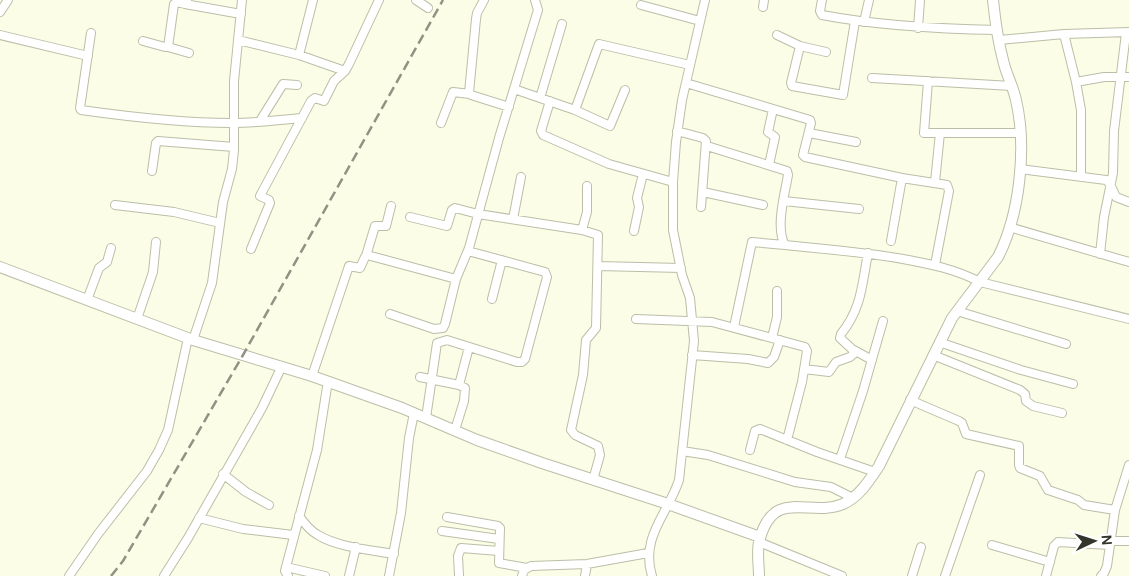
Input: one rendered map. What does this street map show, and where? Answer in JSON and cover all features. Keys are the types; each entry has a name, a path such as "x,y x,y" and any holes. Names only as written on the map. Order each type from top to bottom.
{"street":[{"path":"0,12 8,0"},
{"path":"69,576 98,534 147,471 160,450 168,430 191,339 212,283 223,202 232,169 234,81 242,0"},
{"path":"298,55 313,0"},
{"path":"251,249 270,203 269,200 260,196 261,194 313,99 325,101 333,83 345,71 379,0"},
{"path":"416,0 428,8"},
{"path":"470,94 476,18 484,0"},
{"path":"390,314 434,328 443,328 456,279 468,251 508,107 538,10 535,0"},
{"path":"652,576 648,553 656,526 679,480 692,355 693,320 690,298 673,230 673,182 677,131 705,0"},
{"path":"822,0 820,12 822,15 855,21 918,28 998,35 1128,32 1120,76 1114,131 1113,173 1100,254"},
{"path":"864,22 868,0"},
{"path":"918,28 920,0"},
{"path":"759,576 759,539 772,516 782,508 840,505 853,498 866,486 875,472 956,311 980,282 1003,248 1014,211 1020,169 1020,133 1016,101 1003,61 993,0"},
{"path":"168,47 174,4 176,2 186,2 241,14"},
{"path":"641,5 700,21"},
{"path":"800,46 791,85 843,95 855,21"},
{"path":"540,98 562,24"},
{"path":"91,32 81,110 169,121 233,123 302,118"},
{"path":"1064,34 1076,82 1082,131 1081,177"},
{"path":"0,35 88,56"},
{"path":"777,35 800,46 826,52"},
{"path":"238,40 298,55 345,71"},
{"path":"143,41 189,53"},
{"path":"575,110 598,44 690,65"},
{"path":"1076,82 1104,76 1129,77"},
{"path":"872,78 1012,86"},
{"path":"928,81 923,132 1020,133"},
{"path":"686,83 810,120 804,157 902,178 947,185 949,191 935,265"},
{"path":"260,121 283,84 297,85"},
{"path":"514,89 575,110 610,126 626,90"},
{"path":"441,123 453,92 470,94 508,107"},
{"path":"550,101 541,131 543,135 589,156 673,182"},
{"path":"769,165 775,137 768,132 773,109"},
{"path":"677,131 704,138 707,146 701,207"},
{"path":"809,133 856,142"},
{"path":"935,182 940,133"},
{"path":"152,171 156,143 158,141 234,147"},
{"path":"707,146 787,171 781,218 782,238 785,244"},
{"path":"1020,169 1106,180 1116,197 1129,202"},
{"path":"634,231 639,208 637,198 643,174"},
{"path":"513,219 521,177"},
{"path":"891,241 902,178"},
{"path":"582,230 587,212 587,186"},
{"path":"703,192 762,205"},
{"path":"784,201 859,209"},
{"path":"115,204 174,212 220,224"},
{"path":"312,376 348,267 360,268 366,256 375,226 386,226 391,206"},
{"path":"410,218 447,226 453,208 478,214 582,230 598,235 596,328 586,340 583,375 571,430 575,435 598,446 600,455 593,480"},
{"path":"1010,227 1129,262 1129,258"},
{"path":"137,319 153,272 156,242"},
{"path":"734,327 752,242 868,253 935,265 967,275 980,282 1129,319"},
{"path":"87,300 99,268 107,262 111,248"},
{"path":"426,418 437,343 447,340 522,362 525,359 547,274 468,251"},
{"path":"868,253 855,314 840,338 856,352 872,360"},
{"path":"366,256 456,279"},
{"path":"492,299 502,260"},
{"path":"598,266 681,268"},
{"path":"0,267 191,339 328,381 542,463 668,504 759,539 832,574 842,576"},
{"path":"692,355 748,359 768,363 774,357 777,291"},
{"path":"956,311 1066,344"},
{"path":"636,319 712,322 806,349 804,369 787,440"},
{"path":"840,459 883,321"},
{"path":"939,342 1021,370 1073,384"},
{"path":"459,385 469,347"},
{"path":"804,369 829,372 836,362 850,357 856,352"},
{"path":"933,355 1020,390 1025,394 1026,401 1033,406 1062,413"},
{"path":"164,576 262,408 282,366"},
{"path":"420,377 459,385 464,388 465,393 455,430"},
{"path":"288,576 285,571 286,566 317,450 328,381"},
{"path":"910,400 959,421 962,423 966,434 1019,446 1020,468 1040,476 1048,490 1078,500 1089,507 1115,510"},
{"path":"389,576 401,513 409,438 414,413"},
{"path":"750,450 757,429 875,472"},
{"path":"682,451 708,454 795,482 831,487 853,498"},
{"path":"1101,576 1106,566 1115,510 1126,483 1129,464"},
{"path":"223,474 246,492 269,505"},
{"path":"946,576 980,474"},
{"path":"299,516 319,536 332,542 394,554"},
{"path":"447,517 498,526 500,528 499,563 527,568"},
{"path":"199,518 243,529 293,535"},
{"path":"442,531 499,539"},
{"path":"1046,576 1054,546 1058,542 1109,543 1129,541"},
{"path":"992,544 1050,562"},
{"path":"912,576 921,546"},
{"path":"349,576 356,547"},
{"path":"459,576 458,556 461,548 499,551"},
{"path":"522,576 524,570 531,566 587,564 648,553"},
{"path":"585,576 587,564"},
{"path":"286,566 325,576"}],"railway":[{"path":"111,576 123,561 243,355 443,0"}]}
